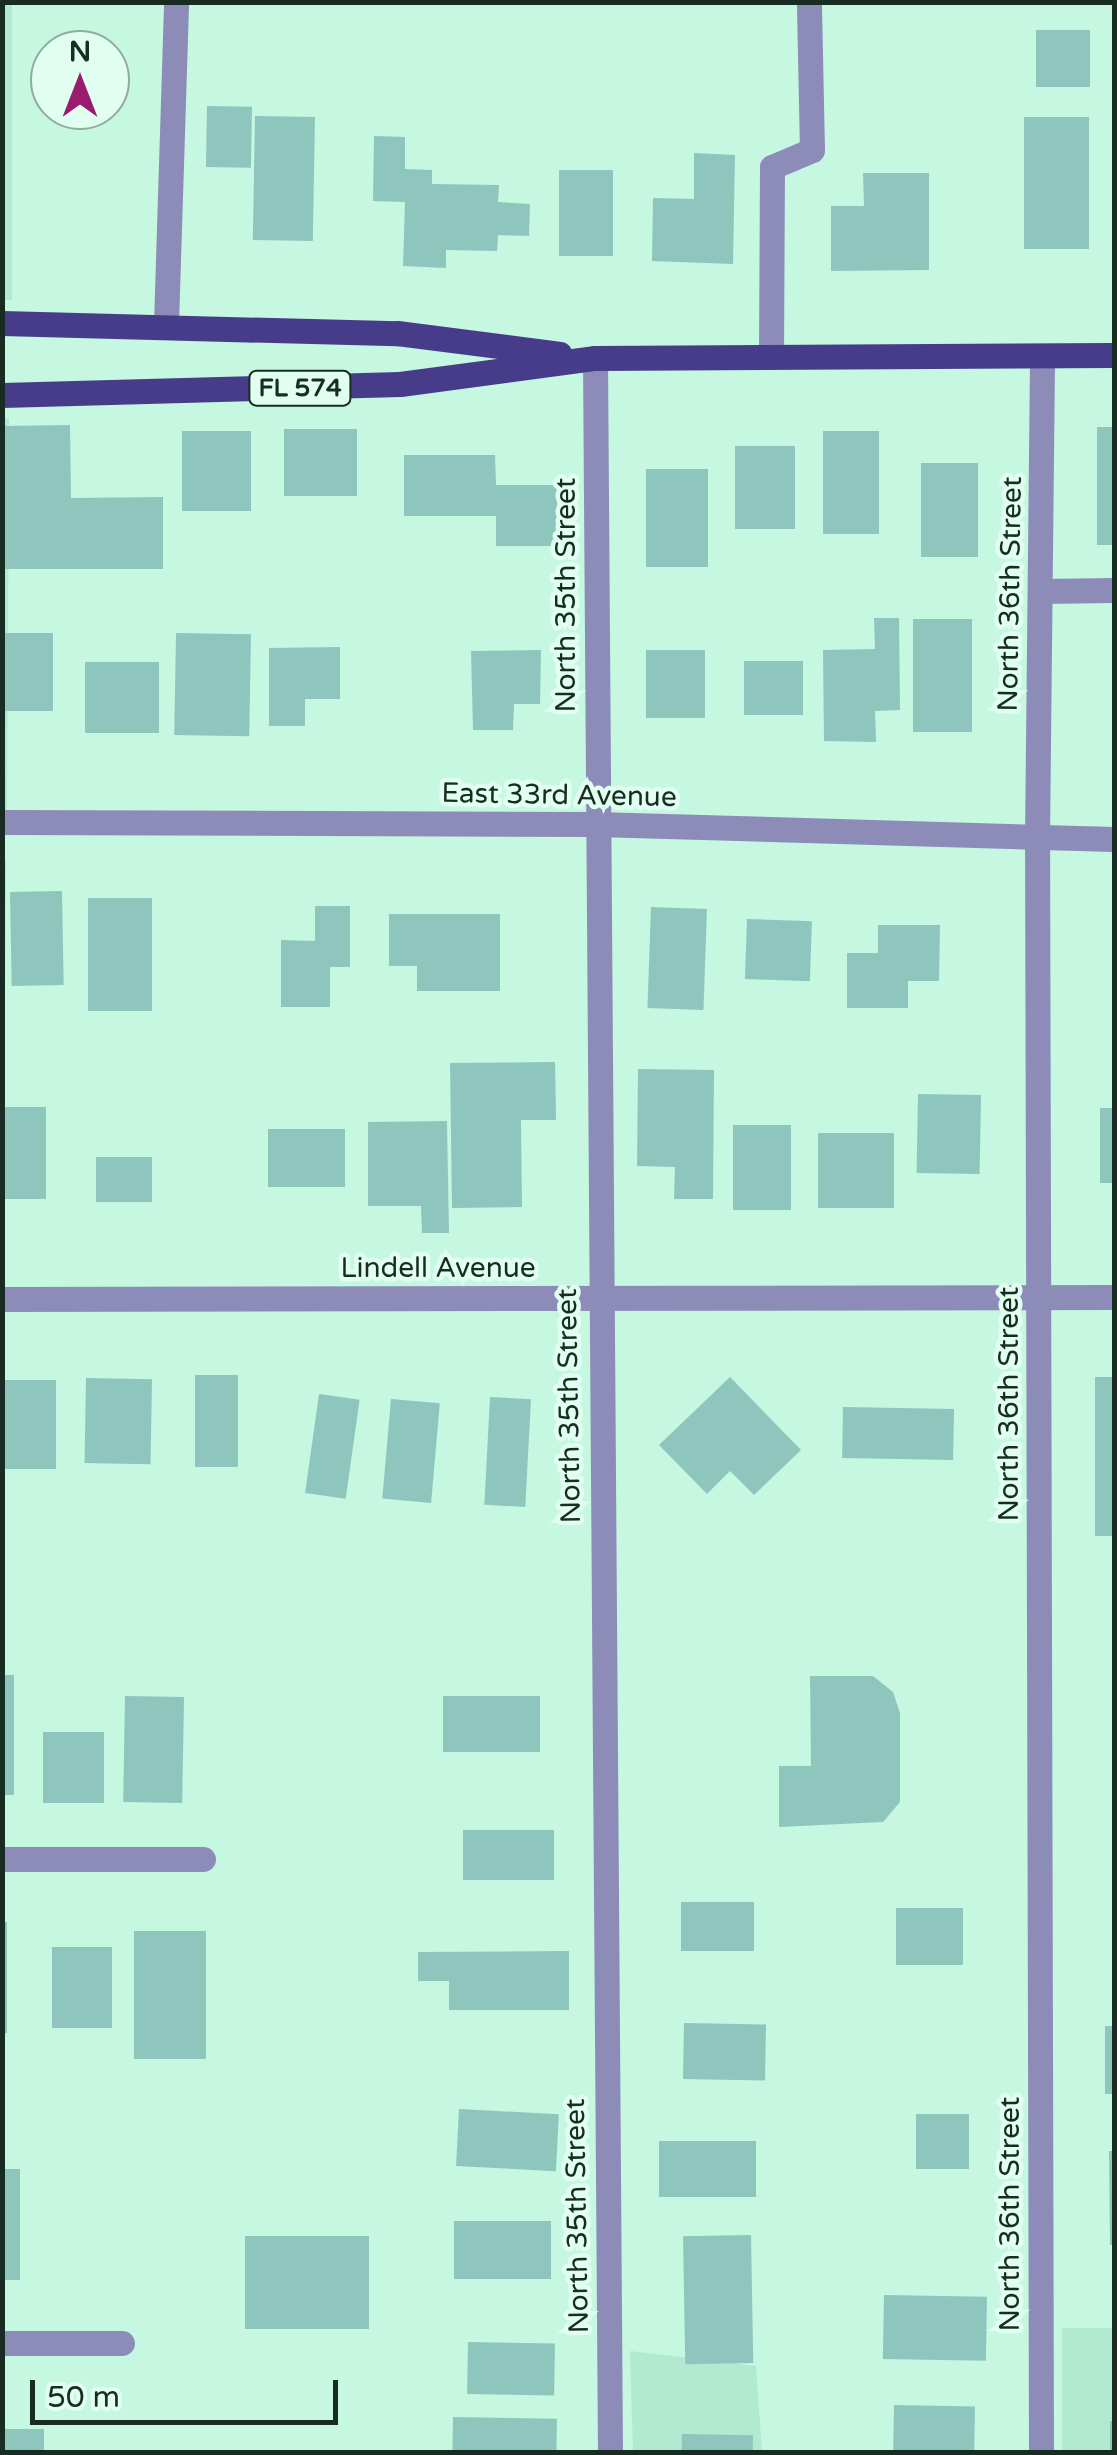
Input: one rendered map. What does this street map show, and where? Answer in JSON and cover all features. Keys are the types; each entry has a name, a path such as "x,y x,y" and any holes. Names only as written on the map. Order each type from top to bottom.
{"main road":[{"name":"FL 574","path":"2,323 166,324 397,333 595,358"},
{"name":"FL 574","path":"2,394 400,384 595,358 1114,356"}],"street":[{"path":"166,324 176,2"},
{"path":"772,357 772,167 812,150 809,2"},
{"name":"North 36th Street","path":"1041,2452 1037,838 1042,356"},
{"name":"North 35th Street","path":"595,358 598,1298 610,2452"},
{"path":"1040,591 1114,590"},
{"name":"East 33rd Avenue","path":"2,822 596,824 1114,839"},
{"name":"Lindell Avenue","path":"2,1299 1114,1297"},
{"path":"2,1858 203,1859"},
{"path":"2,2344 122,2343"}],"shaded area":[{"path":"2,3 12,3 12,300 2,300"},
{"path":"2,418 9,418 7,813 2,813"},
{"path":"2,861 6,861 3,1275 2,1275"},
{"path":"1062,2328 1114,2328 1114,2452 1062,2452"},
{"path":"630,2351 756,2366 762,2452 633,2452"}],"building":[{"path":"1036,30 1090,30 1090,87 1036,87"},
{"path":"207,106 252,107 251,168 206,167"},
{"path":"255,116 315,117 313,241 253,240"},
{"path":"1024,117 1089,117 1089,249 1024,249"},
{"path":"374,136 405,137 405,169 432,170 432,184 499,185 498,202 530,204 529,236 498,235 497,251 446,250 446,268 403,266 405,202 373,201"},
{"path":"694,153 735,155 733,264 652,261 653,198 694,199"},
{"path":"559,170 613,170 613,256 559,256"},
{"path":"863,173 929,173 929,270 831,271 831,206 864,206"},
{"path":"70,425 71,498 163,497 163,569 2,569 2,426"},
{"path":"1097,427 1114,427 1114,545 1097,545"},
{"path":"284,429 357,429 357,496 284,496"},
{"path":"182,431 251,431 251,511 182,511"},
{"path":"823,431 879,431 879,534 823,534"},
{"path":"735,446 795,446 795,529 735,529"},
{"path":"404,455 495,455 496,485 557,485 557,546 496,546 496,516 404,516"},
{"path":"921,463 978,463 978,557 921,557"},
{"path":"646,469 708,469 708,567 646,567"},
{"path":"874,618 899,618 900,710 875,711 876,742 824,741 823,650 875,649"},
{"path":"913,619 972,619 972,732 913,732"},
{"path":"2,633 53,633 53,711 2,711"},
{"path":"176,633 251,634 249,736 174,735"},
{"path":"340,647 340,699 305,699 305,726 269,726 269,648"},
{"path":"541,650 540,704 514,704 513,730 473,730 471,651"},
{"path":"646,650 705,650 705,718 646,718"},
{"path":"744,661 803,661 803,715 744,715"},
{"path":"85,662 159,662 159,733 85,733"},
{"path":"62,891 64,985 12,986 10,892"},
{"path":"88,898 152,898 152,1011 88,1011"},
{"path":"315,906 350,906 350,967 330,967 330,1007 281,1007 281,940 315,941"},
{"path":"651,907 707,909 703,1010 647,1008"},
{"path":"389,914 500,914 500,991 417,991 417,966 389,966"},
{"path":"747,919 812,921 810,981 745,979"},
{"path":"878,925 940,925 939,981 908,981 908,1008 847,1008 847,953 878,953"},
{"path":"555,1062 556,1120 521,1120 522,1207 452,1208 450,1063"},
{"path":"638,1069 714,1070 713,1199 674,1199 675,1167 637,1166"},
{"path":"918,1094 981,1095 980,1174 917,1173"},
{"path":"2,1107 46,1107 46,1199 2,1199"},
{"path":"1100,1108 1114,1108 1114,1183 1100,1183"},
{"path":"447,1121 449,1233 422,1233 421,1206 368,1206 368,1122"},
{"path":"733,1125 791,1125 791,1210 733,1210"},
{"path":"268,1129 345,1129 345,1187 268,1187"},
{"path":"818,1133 894,1133 894,1208 818,1208"},
{"path":"96,1157 152,1157 152,1202 96,1202"},
{"path":"195,1375 238,1375 238,1467 195,1467"},
{"path":"730,1377 801,1450 754,1495 730,1471 707,1494 659,1445"},
{"path":"1095,1377 1114,1377 1114,1536 1095,1536"},
{"path":"86,1378 152,1379 151,1464 85,1463"},
{"path":"4,1380 56,1380 56,1469 4,1469"},
{"path":"319,1394 360,1400 346,1499 305,1493"},
{"path":"490,1397 531,1399 525,1507 484,1505"},
{"path":"391,1399 440,1403 431,1503 382,1499"},
{"path":"843,1407 954,1409 953,1460 842,1458"},
{"path":"2,1675 14,1675 14,1795 2,1795"},
{"path":"810,1676 873,1676 893,1692 900,1713 900,1802 883,1822 779,1827 779,1766 811,1766"},
{"path":"125,1696 184,1697 182,1803 123,1802"},
{"path":"443,1696 540,1696 540,1752 443,1752"},
{"path":"43,1732 104,1732 104,1803 43,1803"},
{"path":"463,1830 554,1830 554,1880 463,1880"},
{"path":"681,1902 754,1902 754,1951 681,1951"},
{"path":"896,1908 963,1908 963,1965 896,1965"},
{"path":"2,1922 7,1922 7,2033 2,2033"},
{"path":"134,1931 206,1931 206,2059 134,2059"},
{"path":"52,1947 112,1947 112,2028 52,2028"},
{"path":"569,1951 569,2010 449,2010 449,1981 418,1981 418,1952"},
{"path":"684,2023 766,2024 765,2080 683,2079"},
{"path":"1105,2026 1114,2026 1114,2094 1105,2094"},
{"path":"459,2109 559,2114 556,2171 456,2166"},
{"path":"916,2114 969,2114 969,2169 916,2169"},
{"path":"659,2141 756,2141 756,2197 659,2197"},
{"path":"1109,2151 1114,2151 1114,2245 1110,2245"},
{"path":"2,2169 20,2169 20,2280 2,2280"},
{"path":"454,2221 551,2221 551,2279 454,2279"},
{"path":"751,2235 753,2363 685,2364 683,2236"},
{"path":"245,2236 369,2236 369,2329 245,2329"},
{"path":"884,2295 987,2297 986,2361 883,2359"},
{"path":"468,2342 555,2344 554,2396 467,2394"},
{"path":"894,2405 975,2406 974,2452 893,2452"},
{"path":"453,2417 557,2419 556,2452 452,2452"},
{"path":"1110,2421 1114,2421 1114,2452 1110,2452"},
{"path":"2,2429 44,2429 44,2452 2,2452"},
{"path":"682,2434 753,2435 753,2452 682,2452"}]}
